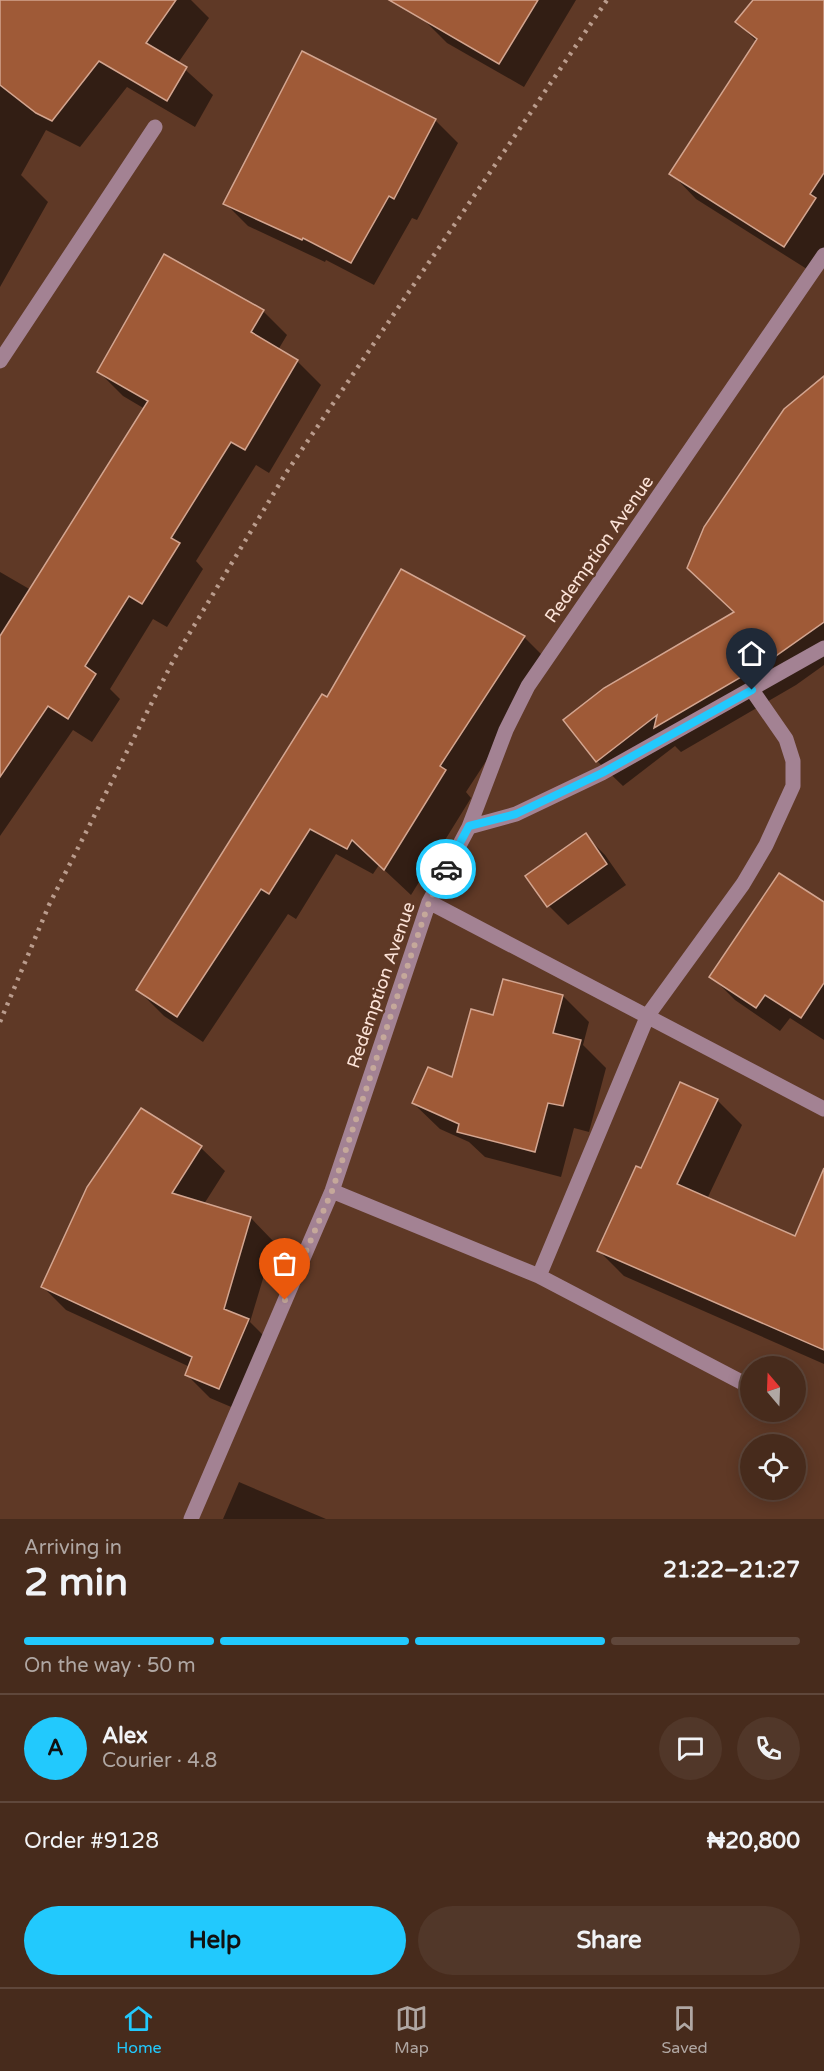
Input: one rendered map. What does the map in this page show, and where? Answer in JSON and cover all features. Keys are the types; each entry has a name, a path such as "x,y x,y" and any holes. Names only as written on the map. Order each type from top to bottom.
{"street":[{"path":"0,361 155,127"},
{"name":"Redemption Avenue","path":"190,1519 332,1191 429,902 469,826 506,730 528,686 824,255"},
{"path":"469,826 516,814 602,773 824,648"},
{"path":"539,1276 648,1015 743,884 766,845 794,786 793,760 786,739 752,690"},
{"path":"429,902 824,1109"},
{"path":"332,1191 539,1276 740,1381"}],"building":[{"path":"0,0 176,0 146,43 187,67 167,101 99,61 52,121 36,113 0,85"},
{"path":"389,0 538,0 499,64"},
{"path":"753,0 824,0 824,173 810,194 816,198 784,247 669,174 757,39 735,22"},
{"path":"302,51 436,119 394,199 389,196 351,263 303,238 302,240 223,204"},
{"path":"164,254 264,310 251,332 298,360 245,450 231,442 171,538 180,543 142,604 129,596 85,666 96,674 68,719 48,706 0,777 0,636 148,401 97,372"},
{"path":"824,376 824,622 770,660 654,728 657,715 596,762 563,720 604,688 734,612 687,568 704,527 784,409"},
{"path":"401,569 525,636 440,766 446,770 384,870 352,840 347,849 310,829 269,894 261,889 177,1017 136,990 322,694 327,697"},
{"path":"586,833 607,864 547,907 525,876"},
{"path":"779,873 824,902 824,983 801,1018 765,995 756,1008 709,977"},
{"path":"503,979 563,995 553,1033 581,1040 563,1106 548,1103 535,1152 457,1132 459,1124 412,1103 428,1067 452,1077 471,1009 493,1015"},
{"path":"680,1082 718,1099 677,1184 795,1236 824,1168 824,1350 597,1251 636,1166 641,1168"},
{"path":"141,1108 202,1146 172,1193 251,1217 224,1309 249,1319 219,1389 185,1375 192,1357 41,1287 87,1187"}],"railway":[{"path":"0,1022 49,905 174,659 286,473 607,0"}],"way so far":[{"path":"285,1300 332,1191 429,902 446,869"}],"route":[{"path":"446,869 469,826 516,814 602,773 752,690"}]}
